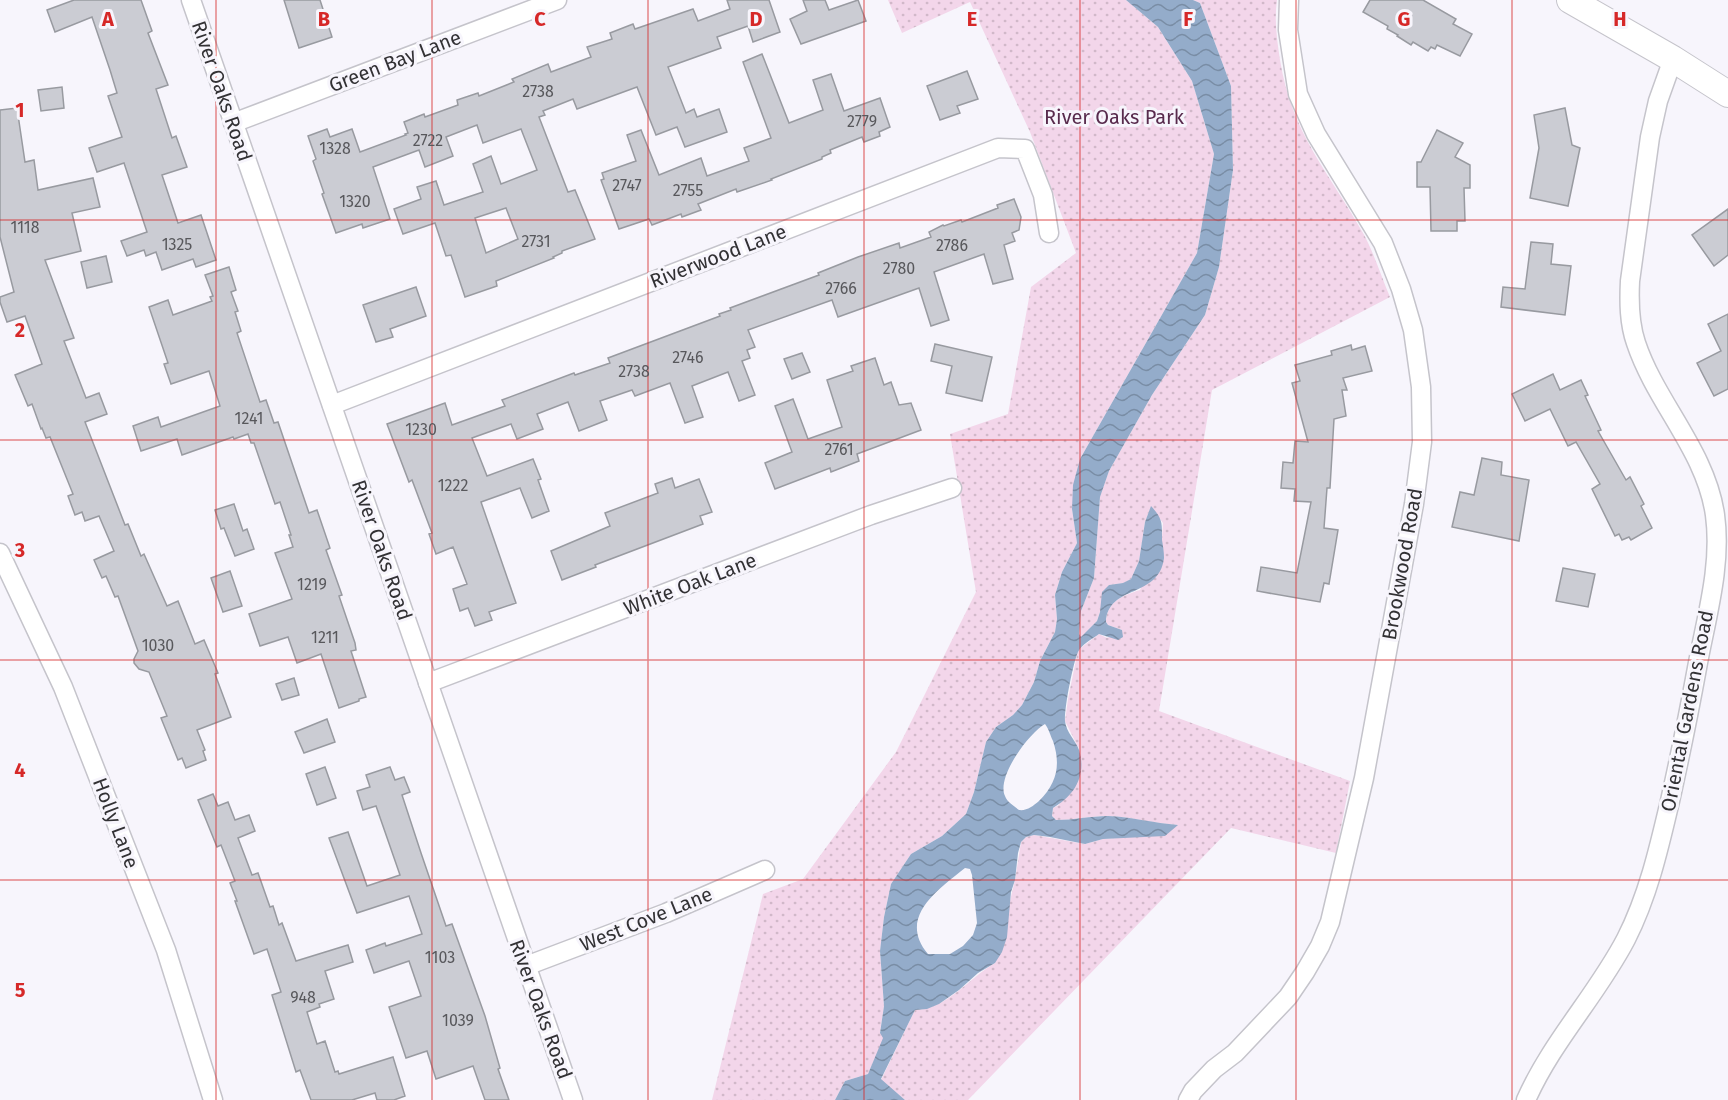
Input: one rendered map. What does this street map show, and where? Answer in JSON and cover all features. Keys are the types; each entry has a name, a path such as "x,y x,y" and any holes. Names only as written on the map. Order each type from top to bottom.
{"street":[{"name":"River Oaks Road","path":"191,0 573,1100"},
{"name":"Green Bay Lane","path":"233,123 557,0"},
{"name":"Brookwood Road","path":"1188,1100 1193,1091 1214,1069 1234,1053 1288,997 1320,946 1330,922 1364,778 1414,504 1422,442 1421,387 1413,330 1401,289 1383,243 1316,134 1298,94 1288,30 1289,0"},
{"path":"1570,0 1673,59 1728,94"},
{"name":"Oriental Gardens Road","path":"1526,1100 1560,1038 1603,980 1627,937 1646,892 1660,846 1685,733 1716,561 1715,514 1707,482 1688,440 1645,365 1632,328 1629,305 1630,281 1650,137 1658,101 1673,59"},
{"name":"Riverwood Lane","path":"332,405 998,148 1025,149 1043,195 1049,233"},
{"name":"White Oak Lane","path":"428,683 871,515 952,488"},
{"name":"Holly Lane","path":"0,553 63,687 166,950 213,1100"},
{"name":"West Cove Lane","path":"526,966 666,913 765,870"}],"green space":[{"name":"River Oaks Park","path":"888,0 1126,0 1158,27 1192,81 1214,154 1197,253 1080,459 1072,509 1077,543 1062,572 1055,595 1057,619 1055,632 1040,661 1034,682 1022,705 1013,715 996,727 986,742 974,792 966,814 942,836 911,854 891,884 880,951 884,1006 880,1032 884,1038 868,1074 845,1081 835,1100 712,1100 763,894 803,879 896,752 976,592 950,434 1008,414 1031,287 1076,253 1030,132 970,2 902,33"},
{"name":"River Oaks Park","path":"1193,0 1277,0 1276,22 1279,52 1293,110 1313,151 1367,241 1390,297 1212,390 1159,711 1350,781 1336,853 1231,828 968,1100 905,1100 881,1080 915,1010 927,1008 948,999 995,963 1015,880 1021,842 1026,837 1034,835 1085,844 1103,839 1131,837 1177,825 1101,816 1056,820 1052,816 1053,808 1059,805 1079,749 1065,721 1078,650 1099,634 1107,638 1122,630 1106,622 1109,609 1117,600 1140,590 1162,538 1163,523 1151,507 1145,522 1139,561 1131,579 1124,583 1109,585 1097,621 1081,638 1079,635 1081,611 1094,578 1100,496 1109,471 1152,395 1205,315 1219,267 1233,170 1231,86 1200,3"}],"water":[{"path":"1126,0 1193,0 1200,3 1231,86 1233,170 1219,267 1205,315 1152,395 1109,471 1100,497 1094,578 1081,611 1079,634 1081,637 1097,621 1102,592 1109,585 1131,579 1139,561 1145,522 1151,506 1161,522 1164,558 1160,571 1153,580 1115,602 1109,610 1106,622 1122,630 1123,637 1118,640 1099,634 1079,649 1069,686 1065,721 1079,750 1080,777 1067,798 1053,808 1052,816 1056,820 1101,816 1178,825 1165,836 1103,839 1085,844 1034,835 1026,837 1021,842 1018,853 1015,880 1011,892 1007,937 1002,952 995,963 978,973 939,1004 927,1009 915,1010 881,1079 905,1100 835,1100 845,1081 868,1074 883,1038 880,1033 884,1006 880,951 891,884 911,854 942,836 966,814 974,792 986,742 996,727 1013,715 1022,705 1034,682 1040,661 1055,632 1057,619 1055,595 1062,572 1077,543 1072,509 1073,485 1080,459 1197,253 1214,154 1192,81 1158,27","holes":["1045,724 1053,741 1057,758 1056,773 1050,787 1039,801 1027,809 1019,810 1005,796 1003,788 1005,778 1009,767 1023,746","965,868 970,869 972,875 977,923 973,935 963,946 950,954 928,954 920,941 917,928 919,916 933,895"]}],"building":[{"path":"74,0 141,0 152,31 148,33 168,85 156,89 172,138 176,136 187,167 162,175 178,223 201,215 216,260 196,267 193,259 162,270 156,252 146,256 144,250 127,256 121,241 147,232 124,163 97,172 89,148 122,137 108,96 117,93 110,70 92,17 55,32 47,10"},
{"path":"284,0 320,0 332,37 299,48"},
{"path":"727,0 769,0 780,32 753,42 748,26 717,37 721,48 668,67 686,113 694,109 697,117 719,109 727,132 685,147 677,127 656,135 637,87 577,109 573,99 543,111 545,115 539,117 568,192 575,190 595,239 562,251 554,258 496,281 497,286 465,297 451,255 446,256 435,223 403,234 394,209 421,199 417,187 436,181 444,205 483,192 473,164 491,156 501,184 537,170 521,129 483,143 477,125 446,137 453,156 425,167 419,150 373,167 390,219 363,228 362,224 336,233 322,194 324,193 313,161 316,159 308,136 327,129 330,137 352,129 360,152 406,135 408,133 404,122 458,105 457,100 478,93 479,96 514,82 512,79 548,64 551,72 591,57 587,47 612,39 610,33 633,24 635,29 693,9 698,21 730,9","holes":["506,208 518,239 486,253 475,218"]},
{"path":"803,0 825,0 829,10 858,0 866,21 801,44 790,19 807,11"},
{"path":"1370,0 1423,0 1456,19 1453,24 1472,34 1460,56 1437,45 1435,49 1431,47 1428,51 1413,42 1411,45 1387,29 1388,26 1363,12"},
{"path":"762,54 789,123 823,110 813,80 831,74 844,111 880,98 890,127 879,132 880,136 864,142 862,137 830,150 831,153 822,159 772,180 737,192 736,189 698,204 701,210 682,217 681,214 652,225 649,219 619,229 601,180 604,179 602,173 636,161 627,135 641,130 659,175 701,158 707,176 749,161 744,148 771,138 743,62"},
{"path":"967,71 978,99 957,106 960,113 940,120 927,86"},
{"path":"62,87 64,108 41,111 38,90"},
{"path":"17,108 25,162 34,160 38,190 93,178 100,207 72,213 81,251 45,260 74,338 64,341 86,398 99,393 107,414 85,422 125,525 128,524 141,556 144,554 167,606 178,601 195,644 204,640 218,673 215,674 231,717 197,730 205,750 203,751 206,760 186,768 182,758 178,760 161,718 167,716 149,672 139,669 134,663 138,651 118,596 115,597 106,576 102,578 94,560 114,551 99,516 85,521 82,512 75,515 68,496 73,494 50,437 46,438 32,404 28,406 15,375 42,364 25,316 7,322 0,302 0,297 14,292 0,237 0,110"},
{"path":"1565,108 1572,145 1580,148 1568,206 1530,198 1539,148 1534,115"},
{"path":"1437,130 1463,143 1455,157 1470,165 1470,188 1464,188 1465,221 1457,221 1457,231 1431,231 1430,187 1417,187 1417,162 1421,162"},
{"path":"1014,199 1021,217 1019,230 1012,233 1015,241 1004,245 1013,279 993,284 984,254 934,272 949,320 931,326 919,288 838,317 832,300 748,330 755,347 747,350 750,358 742,361 755,395 739,401 728,372 692,386 703,417 685,423 670,383 635,396 632,390 600,401 607,420 579,431 568,402 537,414 543,429 517,439 511,424 472,438 487,476 533,459 549,511 532,518 520,488 481,502 516,603 489,612 492,620 475,626 468,608 460,611 453,589 467,584 453,547 436,554 429,534 432,533 387,424 445,403 452,425 505,406 502,400 574,373 575,375 610,363 608,358 720,316 719,314 731,310 730,308 819,275 818,273 858,257 899,243 900,248 931,237 929,232 943,225 961,220 962,222"},
{"path":"1728,209 1728,255 1714,266 1692,235"},
{"path":"1531,242 1553,244 1551,264 1571,266 1565,315 1501,307 1503,287 1525,289"},
{"path":"106,256 112,282 87,288 81,262"},
{"path":"229,267 236,290 231,292 238,311 235,312 241,331 237,333 260,402 266,400 274,423 278,422 309,513 317,510 330,548 326,550 342,595 339,596 355,643 356,650 351,651 366,697 339,708 321,654 297,663 288,637 260,646 249,614 292,599 275,553 293,547 280,502 275,504 254,443 251,443 248,434 182,455 177,439 141,451 133,426 158,417 161,427 220,406 209,371 171,384 164,364 168,363 149,307 168,300 173,315 212,301 210,297 213,296 205,275"},
{"path":"416,287 426,316 390,329 393,337 376,342 363,305"},
{"path":"1728,314 1728,389 1714,396 1697,363 1721,351 1708,324"},
{"path":"935,344 992,357 982,401 946,393 952,366 931,361"},
{"path":"1351,345 1352,350 1365,346 1372,371 1343,378 1347,390 1342,390 1346,416 1334,419 1330,488 1327,488 1324,528 1338,530 1329,584 1324,583 1320,602 1257,591 1261,567 1297,573 1311,502 1294,501 1295,489 1281,488 1283,462 1293,463 1295,441 1308,442 1292,383 1300,381 1295,365 1332,355 1331,351"},
{"path":"802,353 810,372 792,379 784,359"},
{"path":"875,358 884,385 891,382 899,405 911,403 921,430 857,454 859,461 831,472 830,468 775,489 765,463 792,452 775,406 793,399 808,439 842,427 827,380 853,371 851,366"},
{"path":"1553,374 1560,390 1581,380 1588,395 1585,396 1601,430 1598,431 1626,480 1630,477 1644,504 1641,506 1652,528 1631,540 1629,537 1622,540 1619,534 1615,536 1592,489 1600,484 1576,442 1568,446 1550,409 1525,421 1512,394"},
{"path":"1482,458 1502,462 1501,475 1529,480 1519,541 1452,527 1460,492 1474,495"},
{"path":"672,478 675,488 699,479 712,512 700,516 703,524 562,580 551,551 610,526 605,513 658,493 655,484"},
{"path":"234,504 243,531 247,529 254,549 235,556 224,528 221,529 215,510"},
{"path":"1563,568 1595,574 1588,607 1556,601"},
{"path":"230,571 242,606 223,612 211,578"},
{"path":"294,678 299,695 282,700 276,684"},
{"path":"327,719 335,742 304,753 295,732"},
{"path":"325,767 336,798 317,805 306,774"},
{"path":"390,767 395,780 404,777 410,792 402,795 446,926 452,924 485,1016 500,1068 498,1069 509,1100 485,1100 473,1066 436,1079 427,1051 406,1058 389,1007 421,996 409,961 374,973 366,950 422,934 409,896 357,913 329,838 348,832 367,886 400,875 376,806 363,810 357,791 370,787 366,775"},
{"path":"213,794 218,806 228,802 235,820 249,815 255,831 238,838 252,875 258,873 270,907 273,906 279,925 282,923 296,961 348,945 353,962 325,971 334,999 319,1004 320,1007 307,1012 317,1044 325,1041 335,1072 338,1071 339,1074 393,1057 405,1096 394,1100 377,1100 375,1093 352,1100 311,1100 300,1070 296,1072 272,995 281,992 267,949 254,954 230,883 235,881 221,845 217,847 198,800"}]}
